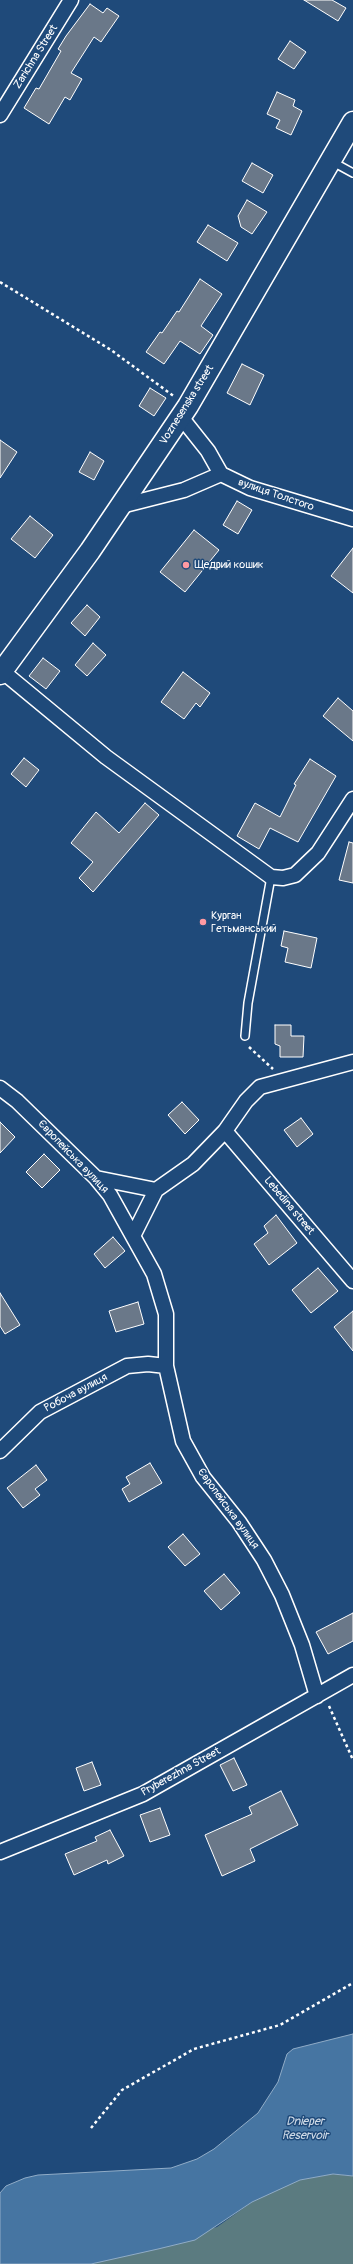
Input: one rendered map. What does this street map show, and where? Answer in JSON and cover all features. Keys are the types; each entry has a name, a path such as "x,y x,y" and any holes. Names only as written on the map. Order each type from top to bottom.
{"main road":[{"name":"Voznesenska street","path":"1,672 121,506 184,412 353,122"}],"street":[{"name":"Zarichna Street","path":"0,115 71,0"},
{"path":"121,506 184,490 221,474 184,412"},
{"name":"вулиця Толстого","path":"221,474 250,488 353,519"},
{"path":"1,672 106,757 271,877 283,878 295,875 318,853 353,799"},
{"path":"133,1236 156,1190 193,1164 225,1131 246,1101 260,1087 278,1080 353,1062"},
{"name":"Європейська вулиця","path":"0,1088 18,1101 96,1178 110,1196 154,1274 166,1314 166,1366 183,1441 203,1477 239,1522 264,1560 282,1595 320,1694"},
{"name":"Lebedina street","path":"225,1131 353,1281"},
{"path":"96,1178 156,1190"},
{"name":"Робоча вулиця","path":"0,1451 40,1412 127,1366 148,1364 166,1366"},
{"name":"Pryberezhna Street","path":"0,1852 143,1794 353,1675"}],"lane":[{"path":"331,161 353,173"},
{"path":"245,1036 248,1003 271,877"}],"path":[{"path":"0,282 111,350 184,412"},
{"path":"245,1036 246,1044 275,1072 278,1080"},
{"path":"320,1694 353,1760"},
{"path":"91,2128 122,2090 194,2048 280,2025 353,1983"}],"green space":[{"path":"333,2174 353,2176 353,2264 91,2264 217,2227 252,2202 282,2187 300,2180"}],"water":[{"name":"Dnieper Reservoir","path":"353,2034 353,2176 333,2174 300,2180 252,2202 195,2240 91,2264 0,2264 0,2193 6,2186 25,2178 38,2175 171,2168 197,2159 214,2149 258,2113 278,2082 287,2054 293,2049"}],"building":[{"path":"304,0 332,0 346,8 338,21"},
{"path":"90,4 103,13 107,8 119,16 101,42 94,37 71,73 82,79 70,100 65,97 49,124 24,108 36,88 39,89 61,51 58,49 66,36"},
{"path":"290,41 306,52 294,69 278,59"},
{"path":"277,92 295,100 293,106 302,111 291,135 276,128 280,120 267,114"},
{"path":"252,163 273,175 263,193 242,181"},
{"path":"247,200 267,212 252,234 241,227 238,216"},
{"path":"208,225 238,243 227,261 197,242"},
{"path":"200,279 222,294 201,326 213,335 200,354 180,341 164,364 146,352 160,332 162,333 177,311 179,312"},
{"path":"242,364 264,375 250,405 227,393"},
{"path":"150,388 166,398 154,416 139,406"},
{"path":"0,440 17,452 0,478"},
{"path":"90,452 104,461 94,480 79,472"},
{"path":"237,501 252,510 238,534 223,525"},
{"path":"30,516 53,535 35,558 11,539"},
{"name":"Щедрий кошик","path":"194,530 219,550 185,592 160,572"},
{"path":"353,548 353,593 331,576"},
{"path":"87,605 100,617 85,636 71,623"},
{"path":"93,643 106,655 87,676 75,665"},
{"path":"43,658 60,671 46,689 29,676"},
{"path":"183,672 210,693 200,707 196,703 184,719 161,702"},
{"path":"338,698 353,711 353,741 323,716"},
{"path":"24,758 39,770 26,787 11,774"},
{"path":"310,759 336,776 298,842 270,828 259,849 237,836 255,803 280,817 296,785 294,784"},
{"path":"145,803 159,815 93,892 79,878 93,862 71,843 96,812 119,833"},
{"path":"349,842 353,843 353,883 339,880"},
{"path":"284,931 317,938 311,968 285,962 288,948 281,946"},
{"path":"275,1025 291,1025 291,1036 304,1036 303,1057 280,1057 280,1046 275,1044"},
{"path":"182,1102 199,1120 185,1134 168,1115"},
{"path":"301,1118 313,1134 297,1147 284,1130"},
{"path":"0,1122 15,1137 0,1153"},
{"path":"44,1154 60,1170 42,1188 26,1172"},
{"path":"276,1215 297,1243 269,1265 254,1244 268,1233 264,1226"},
{"path":"113,1237 125,1251 105,1268 94,1254"},
{"path":"318,1268 338,1291 311,1313 292,1290"},
{"path":"0,1293 20,1325 5,1334 0,1326"},
{"path":"138,1302 144,1324 116,1332 109,1311"},
{"path":"353,1311 353,1351 334,1327"},
{"path":"150,1463 162,1483 129,1502 122,1489 130,1484 126,1477"},
{"path":"36,1465 47,1480 35,1489 40,1495 23,1508 7,1488"},
{"path":"183,1534 200,1554 185,1566 168,1547"},
{"path":"224,1574 240,1593 221,1610 204,1591"},
{"path":"353,1613 353,1641 328,1654 316,1632"},
{"path":"234,1758 247,1785 233,1791 220,1765"},
{"path":"92,1762 101,1785 84,1791 76,1768"},
{"path":"281,1791 298,1825 250,1849 255,1861 222,1876 205,1835 252,1814 249,1807"},
{"path":"160,1808 170,1835 150,1842 140,1815"},
{"path":"110,1830 124,1856 108,1864 107,1860 74,1875 65,1854 97,1841 95,1837"}],"place":[{"name":"Щедрий кошик","path":"186,565"},
{"name":"Курган Гетьманський","path":"203,922"}]}
